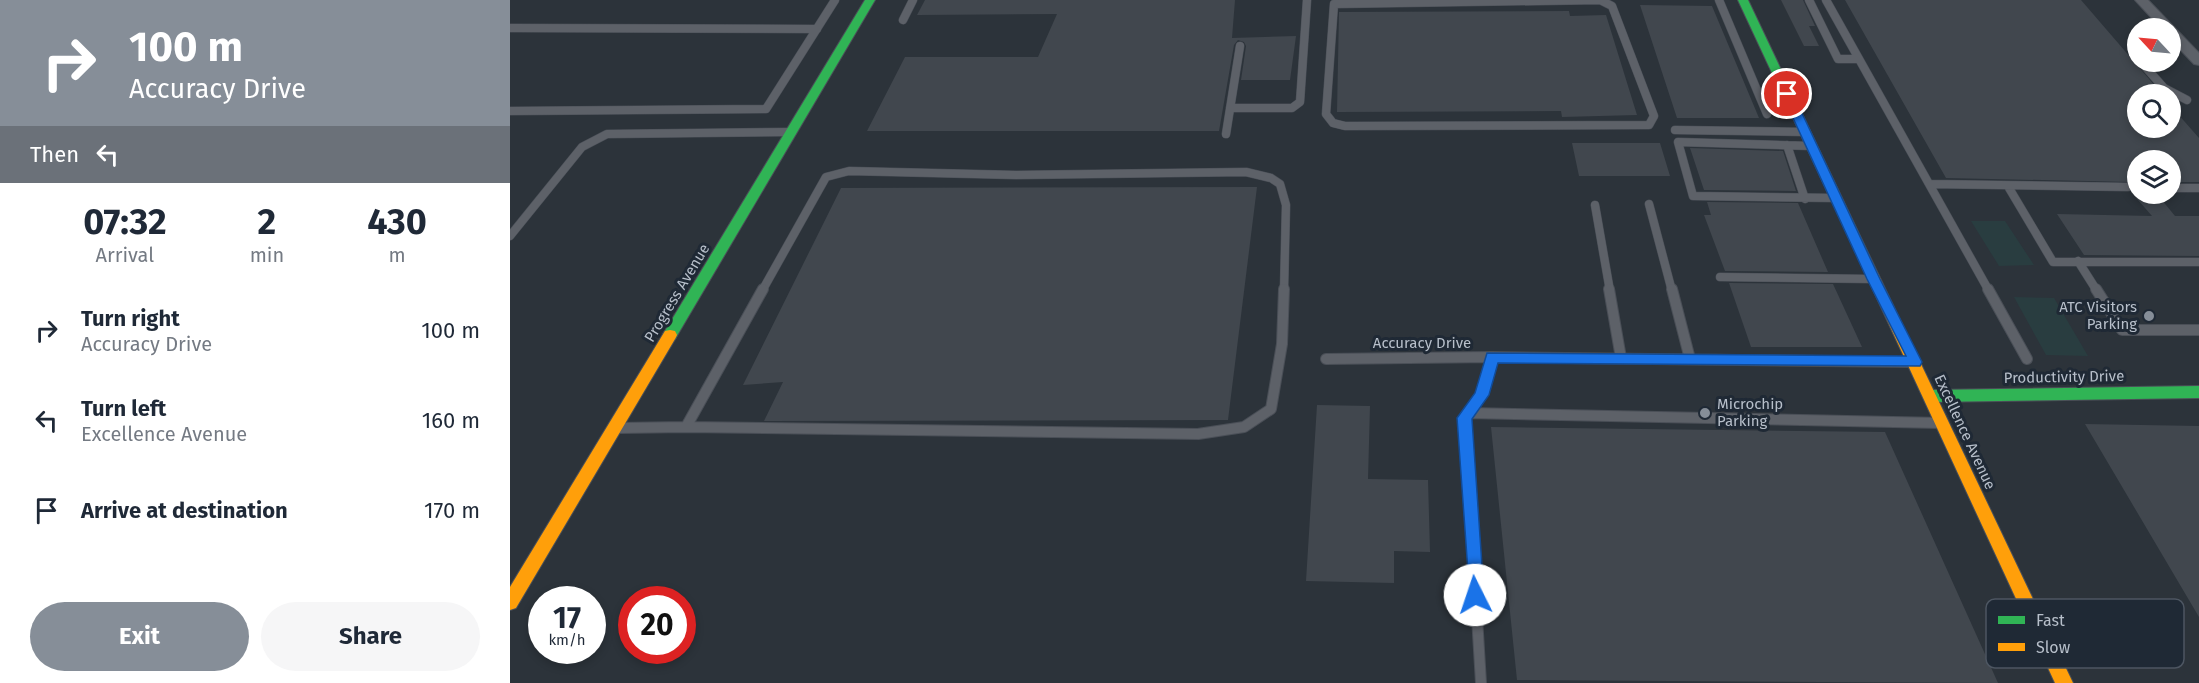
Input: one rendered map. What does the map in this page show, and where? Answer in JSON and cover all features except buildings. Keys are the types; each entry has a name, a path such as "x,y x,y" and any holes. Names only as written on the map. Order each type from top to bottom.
{"street":[{"name":"Progress Avenue","path":"510,602 870,0"},
{"name":"Excellence Avenue","path":"1743,0 2025,599"},
{"path":"2141,0 2158,18"},
{"path":"2181,42 2199,61"},
{"name":"Productivity Drive","path":"1930,396 2199,392"},
{"name":"Excellence Avenue","path":"2057,668 2064,683"}],"lane":[{"path":"510,111 766,109 835,0"},
{"path":"903,20 913,0"},
{"path":"1230,108 1292,108 1300,102 1307,0"},
{"path":"1410,0 1600,0 1612,6 1654,116 1649,124 1635,127 1345,126 1333,123 1326,114 1334,4 1410,0"},
{"path":"1719,0 1767,114"},
{"path":"1809,0 1838,59 1858,59"},
{"path":"1826,0 2027,359"},
{"path":"510,28 817,29"},
{"path":"1226,134 1240,46"},
{"path":"2150,72 2164,88 2187,100"},
{"path":"1675,130 1805,132"},
{"path":"510,236 582,147 607,134 792,132"},
{"path":"1811,146 1678,142 1693,196 1837,198"},
{"path":"1787,145 1805,199"},
{"path":"616,428 1198,434 1244,427 1271,409 1282,344 1286,206 1280,184 1271,178 1246,172 1016,175 849,171 826,177 686,427"},
{"path":"1930,184 2009,188 2127,187"},
{"path":"2009,188 2053,262 2199,262"},
{"path":"2181,188 2199,188"},
{"path":"1649,204 1690,359"},
{"path":"1595,205 1621,358"},
{"path":"2078,261 2122,330 2199,330"},
{"path":"1720,278 1873,279"},
{"path":"1481,683 1465,418 1481,395 1492,357"},
{"name":"Accuracy Drive","path":"1326,358 1492,357 1915,362"},
{"path":"1469,413 1942,423"}],"green space":[{"path":"1971,221 2005,221 2034,265 1999,266"},
{"path":"2014,297 2054,298 2088,356 2046,355"}],"traffic: fast":[{"path":"670,335 870,0"},
{"path":"1743,0 1863,255"},
{"path":"1930,396 2199,392"}],"traffic: slow":[{"path":"1863,255 2025,599"},
{"path":"510,602 670,335"},
{"path":"2057,668 2064,683"}],"place":[{"name":"ATC Visitors Parking","path":"2149,316"},
{"name":"Microchip Parking","path":"1705,413"}],"route":[{"path":"1475,595 1465,418 1481,395 1492,357 1915,362 1873,279 1787,94"}]}
